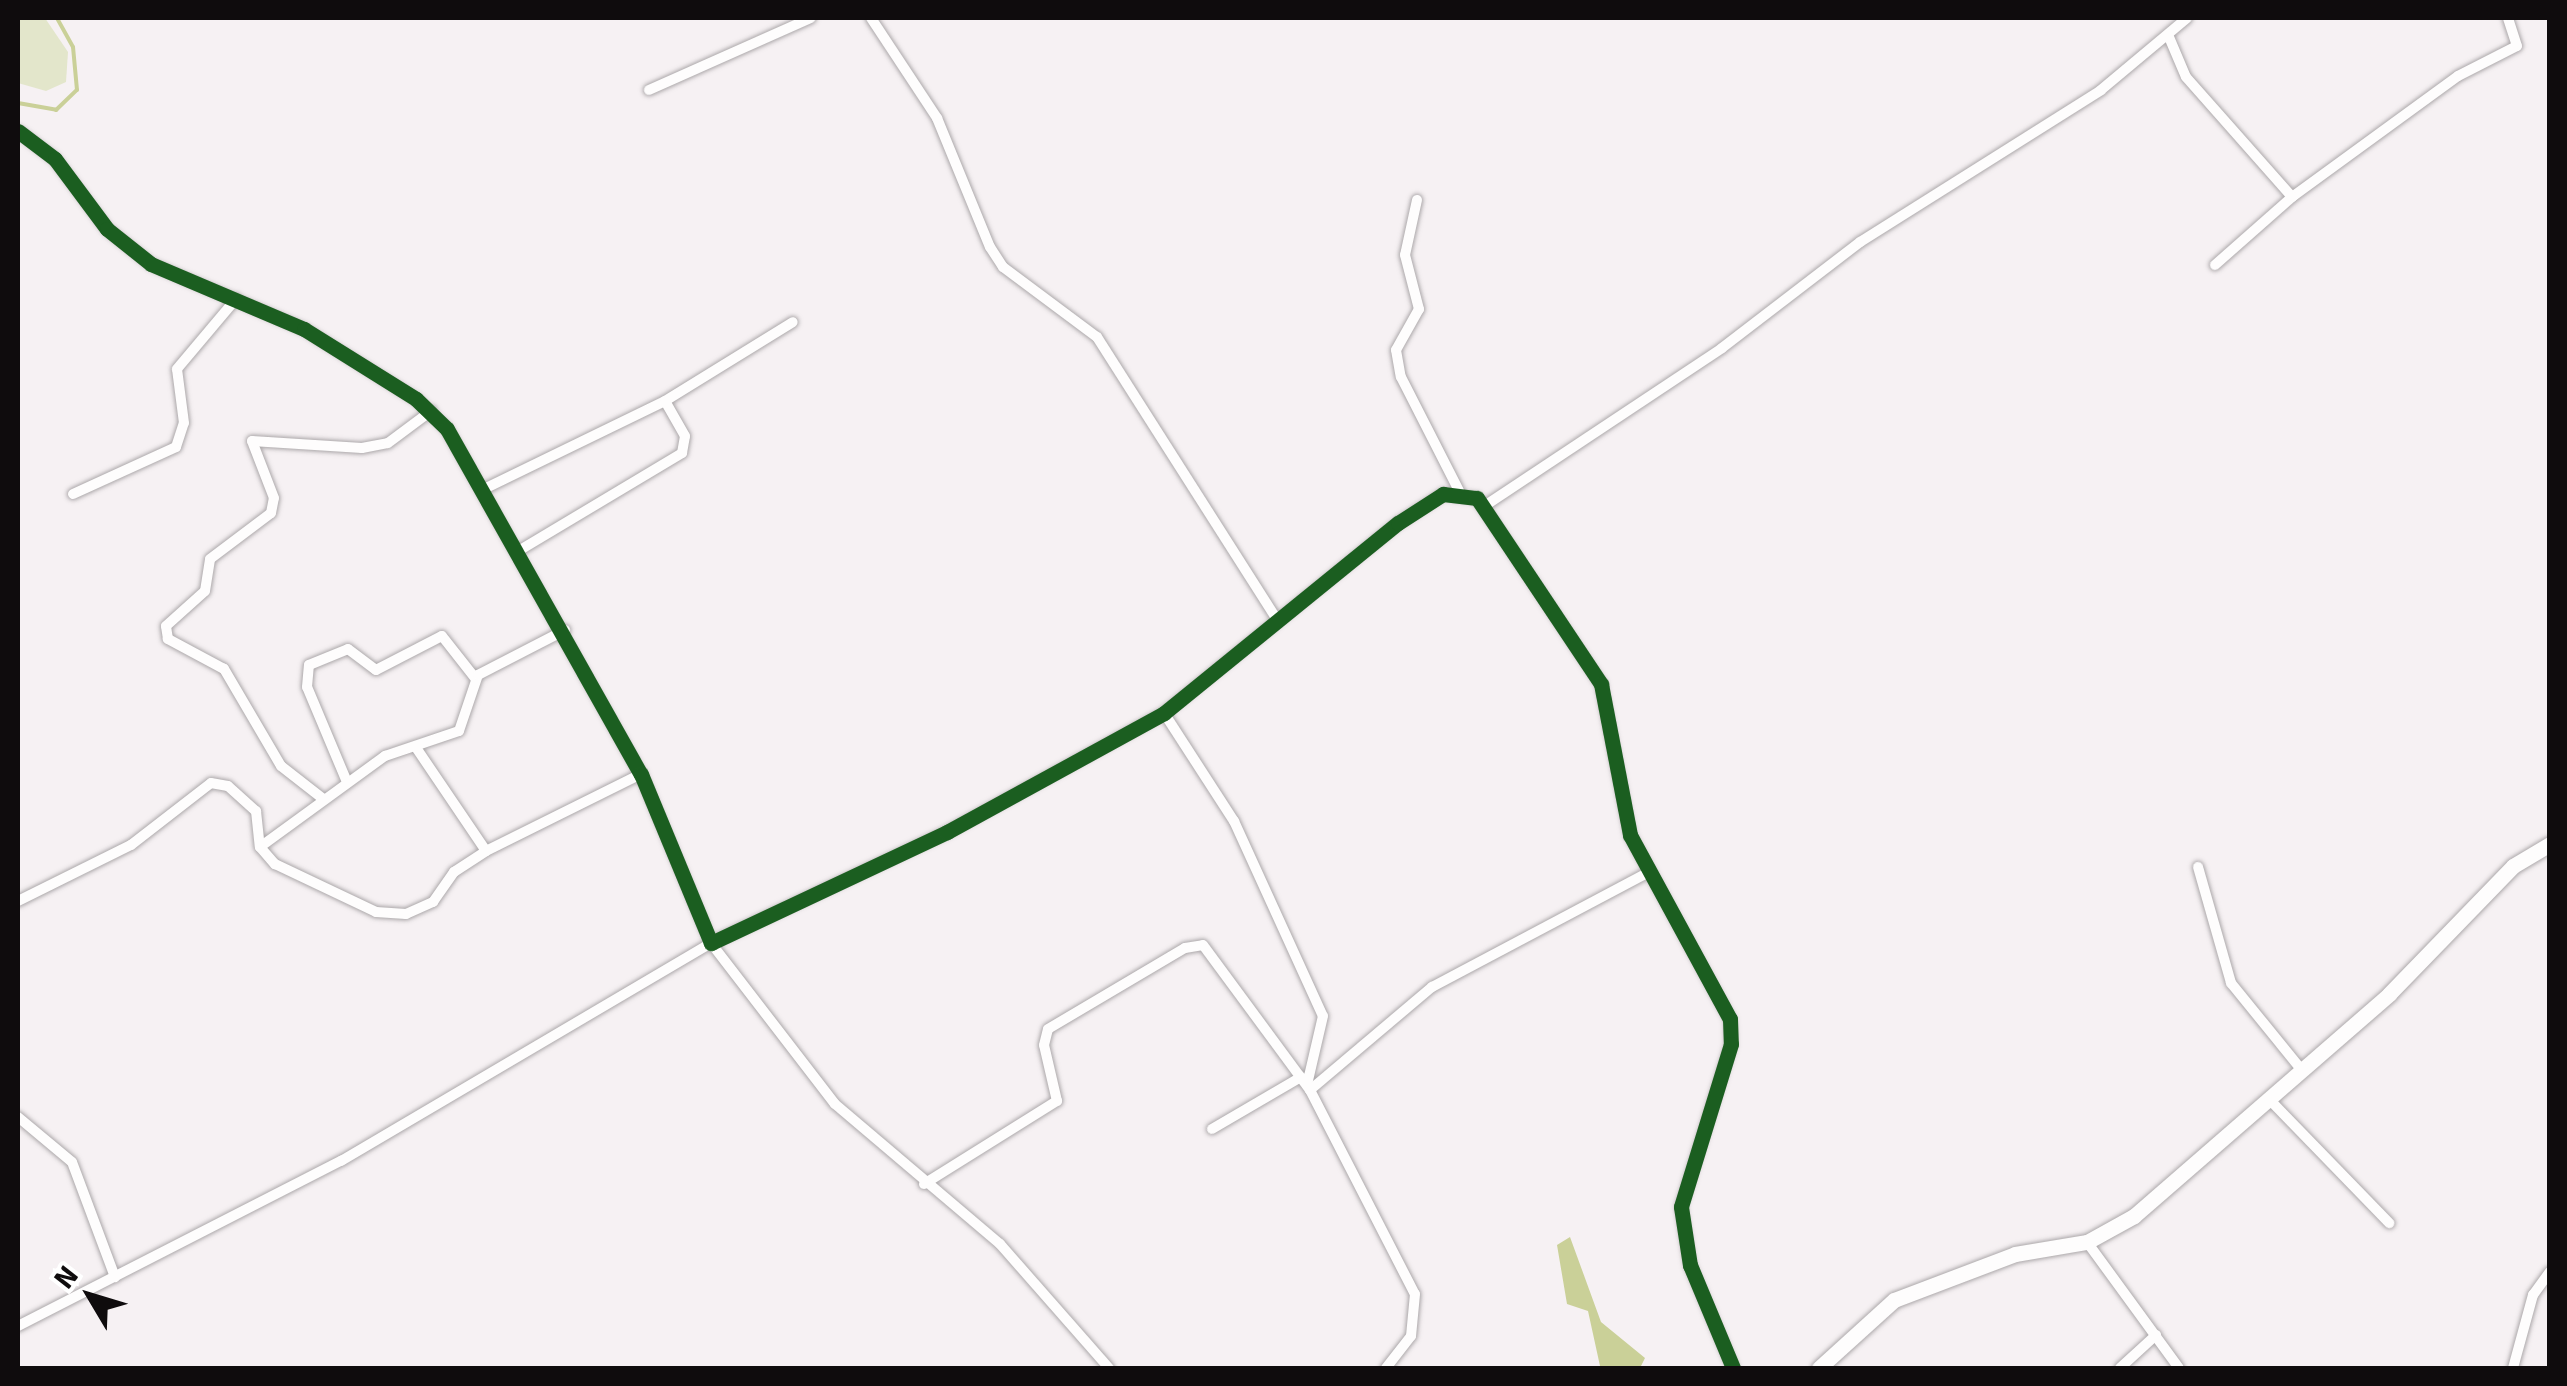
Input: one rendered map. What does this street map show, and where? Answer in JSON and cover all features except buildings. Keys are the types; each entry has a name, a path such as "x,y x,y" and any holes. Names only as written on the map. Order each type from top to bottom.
{"street":[{"path":"650,90 811,18"},
{"path":"871,18 914,73 1003,267 1097,337 1276,618"},
{"path":"1486,505 2169,37 2187,18"},
{"path":"2215,265 2292,196 2458,76 2517,46 2508,18"},
{"path":"2169,37 2186,76 2292,196"},
{"path":"18,131 54,159 126,245 173,276 304,329 431,412 486,488 640,774 710,943 835,1104 924,1184 1000,1244 1109,1368"},
{"path":"1417,200 1405,255 1419,309 1396,350 1401,377 1459,490 1486,505 1601,684 1621,802 1647,873 1733,1031 1681,1207 1690,1265 1733,1368"},
{"path":"73,494 176,447 184,423 177,369 236,299"},
{"path":"486,488 665,401 793,322"},
{"path":"520,550 682,453 685,436 665,401"},
{"path":"322,798 281,766 224,669 168,639 166,626 206,591 210,559 271,513 274,498 252,442 362,448 388,444 431,412"},
{"path":"18,1326 341,1161 710,943 947,832 1164,713 1276,618 1398,523 1459,490"},
{"path":"260,847 322,798 386,756 417,749 459,732 475,678 564,630"},
{"path":"347,782 306,687 309,665 348,650 376,670 442,636 475,678"},
{"path":"1164,713 1234,821 1323,1016 1306,1084"},
{"path":"417,749 486,851"},
{"path":"18,901 131,845 210,783 228,786 256,812 260,847 284,871 394,916 432,902 454,872 486,851 640,774"},
{"path":"1819,1368 1894,1300 2016,1254 2087,1242 2176,1185 2389,994 2512,866 2550,844"},
{"path":"2198,867 2231,982 2301,1069"},
{"path":"1212,1129 1306,1084 1432,987 1647,873"},
{"path":"924,1184 1054,1105 1060,1092 1044,1045 1048,1029 1192,944 1212,953 1306,1084 1415,1294 1411,1336 1386,1368"},
{"path":"2269,1100 2389,1223"},
{"path":"18,1117 77,1170 115,1277"},
{"path":"18,1134 31,1128"},
{"path":"2087,1242 2179,1368"},
{"path":"2513,1368 2533,1294 2550,1272"},
{"path":"2120,1368 2156,1335"}],"shaded area":[{"path":"18,18 45,18 68,52 66,82 46,91 18,83"},
{"path":"1570,1237 1601,1322 1645,1358 1640,1368 1600,1366 1588,1311 1567,1304 1557,1245"}],"waterway":[{"path":"18,103 56,110 77,90 73,47 57,18"}],"cycle path":[{"path":"18,131 55,159 107,229 151,264 304,329 416,399 447,429 641,774 711,943 947,832 1164,713 1398,523 1443,494 1477,498 1601,684 1630,835 1730,1019 1731,1044 1681,1207 1690,1265 1733,1368"}]}
